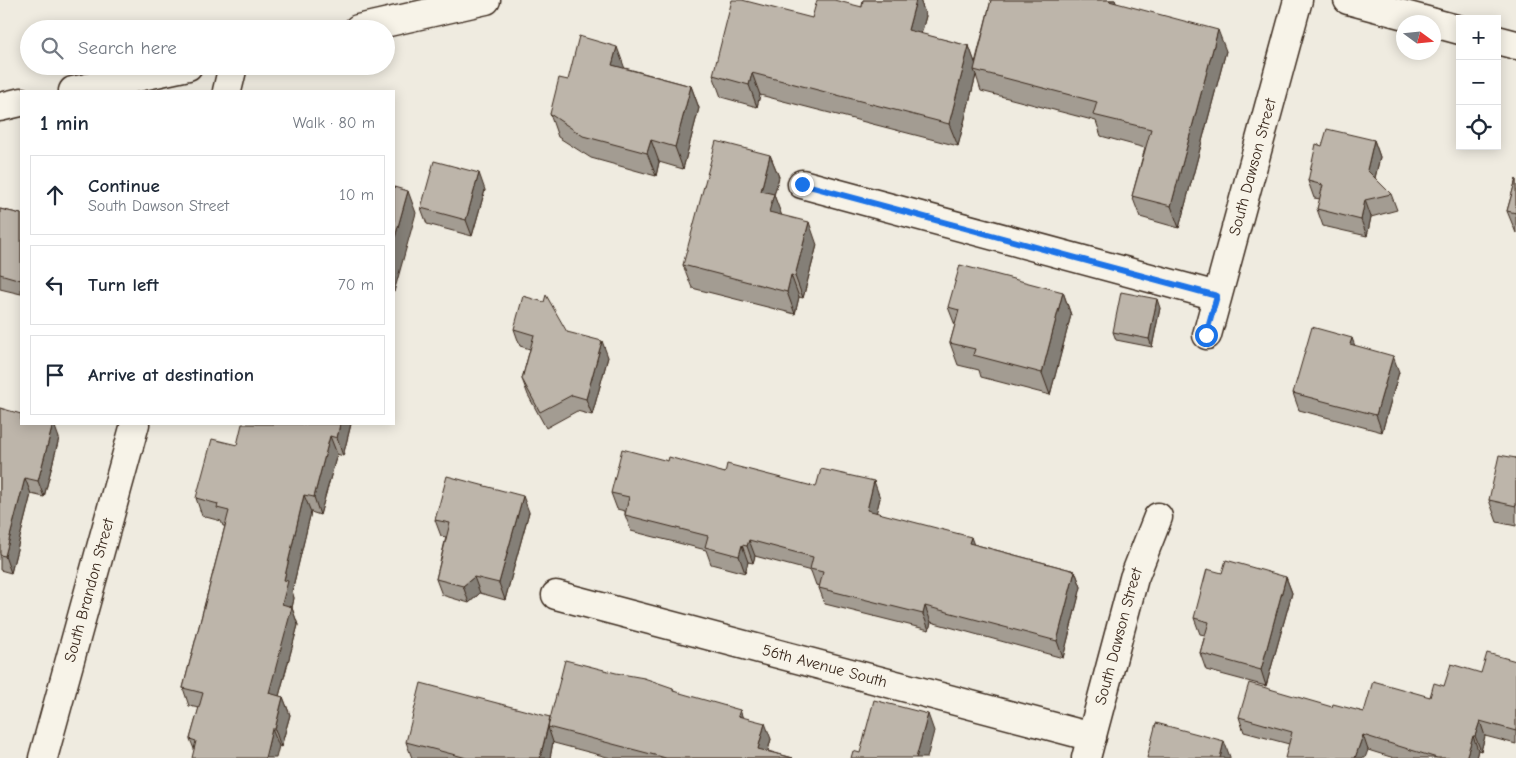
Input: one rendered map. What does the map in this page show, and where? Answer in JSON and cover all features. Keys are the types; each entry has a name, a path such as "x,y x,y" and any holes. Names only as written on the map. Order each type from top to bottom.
{"street":[{"path":"395,21 486,0"},
{"name":"South Dawson Street","path":"1206,335 1298,0"},
{"path":"1348,0 1403,15"},
{"path":"1441,25 1456,29"},
{"path":"1501,41 1516,45"},
{"path":"78,90 147,75"},
{"path":"227,90 231,75"},
{"path":"0,107 20,102"},
{"path":"802,184 1217,296"},
{"name":"South Brandon Street","path":"42,758 135,425"},
{"name":"South Dawson Street","path":"1089,747 1134,578 1158,517"},
{"name":"56th Avenue South","path":"556,595 1089,747"}],"building":[{"path":"732,0 742,0 812,18 817,0 834,0 862,7 863,0 916,0 908,30 969,46 949,124 752,73 749,85 713,75"},
{"path":"991,0 1110,0 1218,30 1171,206 1132,196 1151,129 1093,115 1097,102 974,70"},
{"path":"579,36 617,47 612,65 691,86 675,147 651,140 647,153 583,136 550,114 559,78 568,80"},
{"path":"1327,129 1374,140 1367,170 1391,194 1365,200 1361,220 1317,209 1323,185 1308,181 1316,144 1322,146"},
{"path":"716,141 770,155 761,191 774,194 769,212 809,222 795,276 791,275 787,292 683,265"},
{"path":"434,161 479,173 466,220 421,208"},
{"path":"1516,179 1516,213 1507,211"},
{"path":"395,187 408,191 395,237"},
{"path":"0,209 20,214 20,280 0,274"},
{"path":"960,265 1063,292 1042,373 973,355 975,349 950,343 959,310 948,307"},
{"path":"1121,292 1157,299 1149,339 1113,332"},
{"path":"546,295 567,332 602,341 586,399 572,395 540,412 522,379 534,335 514,329 523,296 544,302"},
{"path":"1312,327 1352,338 1350,344 1393,356 1376,415 1293,393"},
{"path":"0,408 20,414 20,425 53,425 38,481 25,478 5,556 0,555"},
{"path":"242,425 340,425 337,438 330,436 314,497 304,495 284,580 288,581 282,604 292,607 269,693 283,697 265,758 192,758 196,741 190,739 203,693 183,688 229,511 217,508 218,504 196,498 212,439 237,445"},
{"path":"622,449 668,461 669,457 725,473 727,464 816,487 821,469 874,481 867,510 971,537 969,543 1075,571 1057,641 925,606 923,614 819,588 823,572 810,569 813,557 749,540 747,546 742,545 739,556 705,547 708,536 625,515 629,497 611,493"},
{"path":"1499,455 1516,458 1516,506 1489,500"},
{"path":"447,476 523,496 499,583 474,577 463,586 436,579 450,523 435,520"},
{"path":"1226,560 1286,577 1261,670 1200,653 1209,622 1194,618 1207,569 1222,573"},
{"path":"1487,653 1516,661 1516,731 1480,721 1466,758 1437,758 1363,735 1355,758 1285,758 1292,732 1239,717 1249,683 1332,707 1333,704 1364,712 1373,681 1430,697 1434,683 1444,686 1451,664 1481,673"},
{"path":"565,660 644,678 673,688 673,691 740,710 738,716 765,723 758,749 793,758 666,758 548,727"},
{"path":"421,683 550,717 540,758 467,758 406,742"},
{"path":"874,700 928,714 916,758 851,758 853,751 860,753"},
{"path":"1156,723 1224,741 1220,758 1147,758"}],"route":[{"path":"802,184 1217,296 1206,335"}]}
